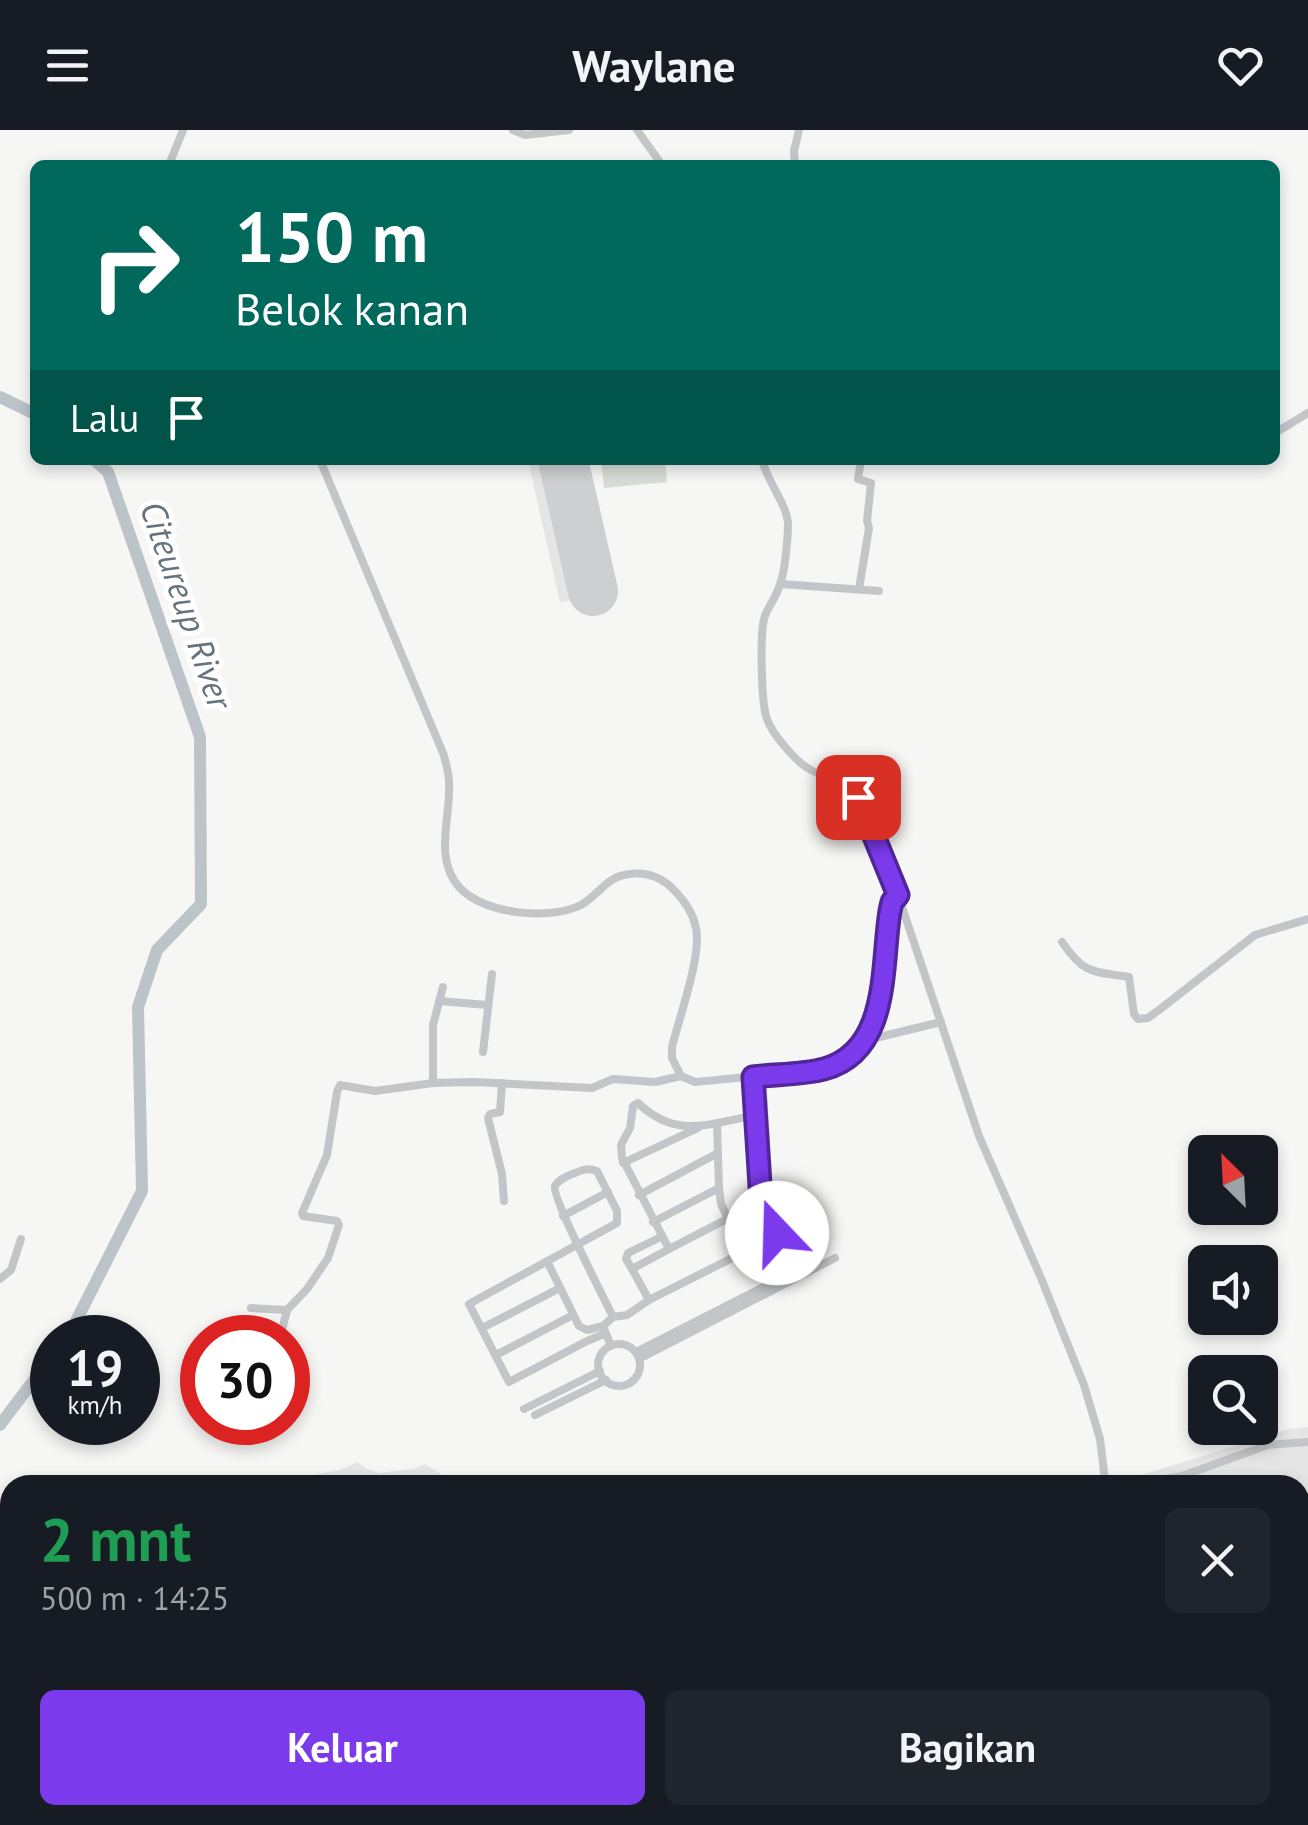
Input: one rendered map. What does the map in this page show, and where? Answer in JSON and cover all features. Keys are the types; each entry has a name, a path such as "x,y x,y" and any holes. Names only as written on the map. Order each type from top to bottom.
{"street":[{"path":"171,160 184,130"},
{"path":"513,130 525,135 569,130"},
{"path":"637,130 658,160"},
{"path":"794,160 799,130"},
{"path":"1280,430 1308,412"},
{"path":"322,465 445,760 449,786 446,855 455,882 486,904 539,914 570,910 625,874 650,875 667,883 690,909 697,935 695,959 672,1047 680,1076"},
{"path":"764,465 788,521 781,584 766,614 763,630 763,702 767,720 808,769 839,782 858,797 898,895 980,1136 1084,1385 1100,1439 1104,1475"},
{"path":"859,589 869,528 871,483 858,479 860,465"},
{"path":"781,584 879,591"},
{"path":"286,1315 328,1258 339,1225 337,1221 302,1214 327,1155 339,1087 344,1084 376,1091 433,1084 502,1083 592,1088 613,1079 655,1082 680,1076 695,1082 826,1068 854,1052 878,1014 890,911 898,895"},
{"path":"1062,942 1088,970 1130,978 1134,1014 1143,1020 1255,935 1308,920"},
{"path":"483,1052 492,974"},
{"path":"433,1084 433,1025 443,987"},
{"path":"438,1000 487,1005"},
{"path":"863,1041 940,1022"},
{"path":"638,1356 792,1272 793,1264 761,1201 758,1076"},
{"path":"502,1083 500,1112 488,1118 502,1174 504,1201"},
{"path":"630,1128 632,1111 638,1103 652,1116 698,1128"},
{"path":"652,1116 626,1132 621,1145 623,1163 668,1249"},
{"path":"623,1163 698,1128 760,1116"},
{"path":"760,1116 769,1192 804,1266 804,1274"},
{"path":"613,1317 579,1245 563,1216 554,1190 567,1176 595,1168 618,1215 616,1224 579,1245 470,1303 509,1382 604,1330 613,1317 627,1314 742,1254 744,1250 727,1219 718,1188 717,1124"},
{"path":"639,1194 718,1153"},
{"path":"653,1222 718,1188"},
{"path":"563,1216 608,1192"},
{"path":"632,1269 727,1219"},
{"path":"649,1300 626,1259 628,1253 662,1236"},
{"path":"0,1280 11,1270 21,1239"},
{"path":"638,1356 835,1258"},
{"path":"547,1261 583,1329 604,1330"},
{"path":"482,1328 560,1288"},
{"path":"251,1308 287,1310"},
{"path":"496,1355 573,1315"},
{"path":"604,1330 611,1346"},
{"path":"624,1344 638,1356 638,1373 632,1382 616,1385 600,1371 600,1356 611,1346 624,1344"},
{"path":"524,1409 600,1371"},
{"path":"535,1415 606,1380"},
{"path":"1185,1475 1268,1445 1308,1442"}],"shaded area":[{"path":"529,465 586,465 609,595 560,602"},
{"path":"602,465 665,465 667,482 604,488"},
{"path":"1308,1427 1308,1475 1142,1475 1238,1445 1278,1445 1278,1432"},
{"path":"357,1462 379,1473 425,1464 442,1475 317,1475"}],"waterway":[{"name":"Citeureup River","path":"0,397 30,412"},
{"name":"Citeureup River","path":"79,1315 142,1191 138,1007 157,950 201,904 200,737 108,472 100,465"},
{"name":"Citeureup River","path":"0,1425 30,1385"}],"runway":[{"path":"564,465 593,591"}],"route":[{"path":"777,1233 759,1190 753,1077 837,1064 854,1052 878,1014 887,927 892,902 898,895 858,797"}]}
